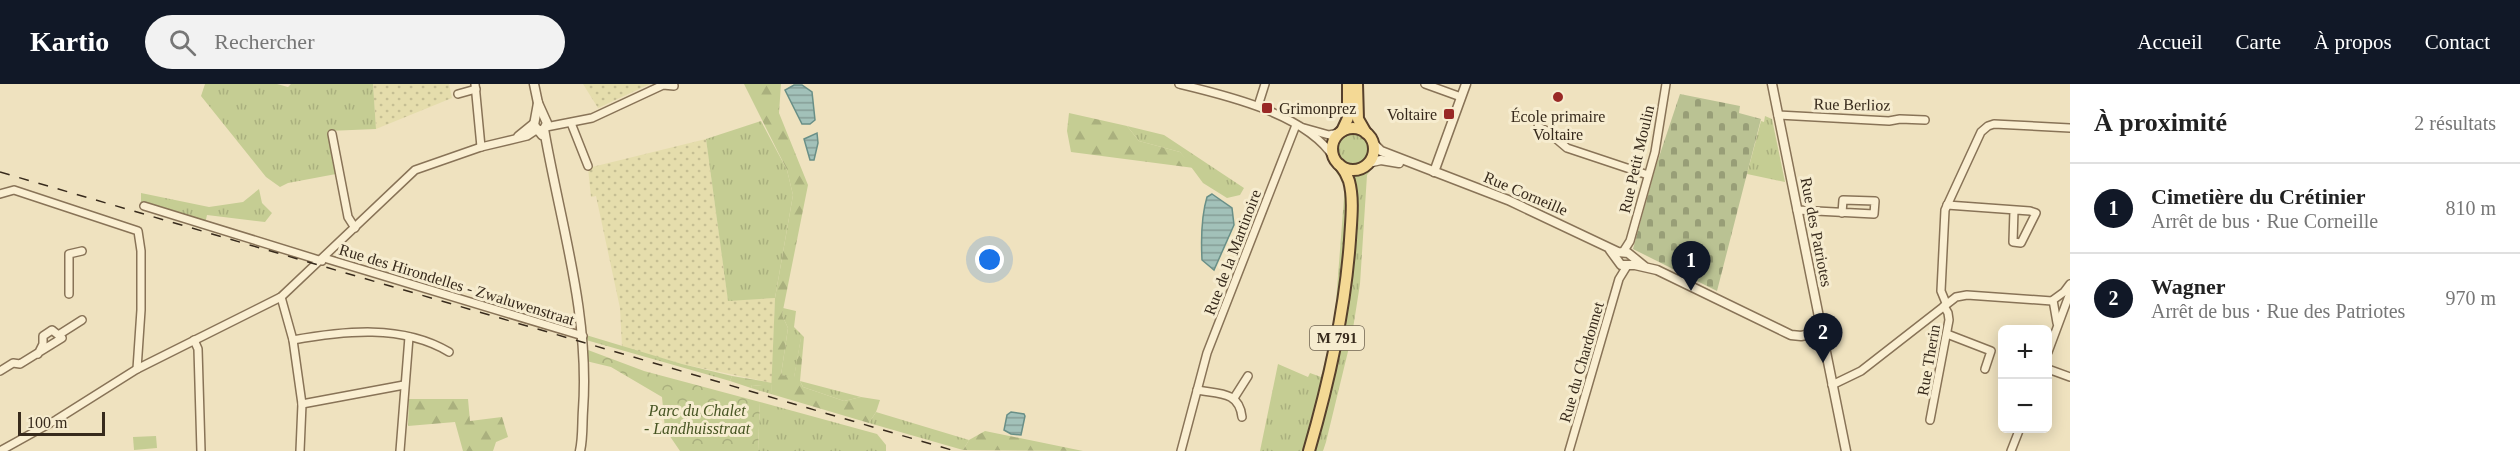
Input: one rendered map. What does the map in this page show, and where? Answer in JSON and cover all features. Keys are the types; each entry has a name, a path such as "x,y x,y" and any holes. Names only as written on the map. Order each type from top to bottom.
{"main road":[{"path":"1348,84 1348,118 1332,146 1337,161 1352,170 1366,165 1373,152 1373,143 1358,118 1357,84"},
{"path":"1340,132 1353,128 1366,133"},
{"name":"M 791","path":"1337,161 1349,182 1351,223"},
{"name":"M 791","path":"1309,451 1338,334 1351,223 1358,181 1366,165"}],"street":[{"path":"534,84 580,310 585,366 581,447 589,451"},
{"path":"1179,84 1204,89 1258,106 1296,125 1324,135 1340,132"},
{"path":"1258,106 1265,84"},
{"path":"1425,84 1461,97"},
{"path":"1434,172 1466,84"},
{"name":"Rue Petit Moulin","path":"1625,259 1656,144 1666,84"},
{"name":"Rue des Patriotes","path":"1772,84 1846,451"},
{"path":"0,451 56,420 137,369 281,297 323,260 416,170 481,147 516,138 542,125 571,123 591,118 663,85 674,87"},
{"path":"458,94 476,86 481,147"},
{"name":"Rue Berlioz","path":"1778,115 1888,121 1924,120"},
{"path":"571,123 588,166"},
{"name":"Rue Therin","path":"1930,420 1949,317 1941,291 1944,217 1947,205 1981,132 1994,124 2070,128"},
{"path":"1296,125 1328,149 1337,161"},
{"name":"Rue de la Martinoire","path":"1181,451 1208,353 1296,125"},
{"path":"1538,127 1547,131 1567,148 1648,175"},
{"path":"332,134 348,217 356,228"},
{"name":"Rue Corneille","path":"1373,143 1381,151 1508,200 1605,246 1625,259 1663,272 1791,335 1802,336 1821,332"},
{"name":"Rue Corneille","path":"1366,165 1385,160 1434,172"},
{"path":"0,194 14,190 138,231 141,251 141,310 137,369"},
{"path":"1797,210 1842,213 1874,214 1875,201 1843,200 1842,213"},
{"path":"1947,205 2014,210 2036,213 2021,243 2013,242 2014,210"},
{"name":"Rue des Hirondelles - Zwaluwenstraat","path":"144,206 583,336"},
{"path":"69,294 69,254 82,251"},
{"name":"Rue du Chardonnet","path":"1569,451 1625,259"},
{"path":"2053,304 2070,284"},
{"path":"2052,340 2070,293"},
{"path":"1832,385 1861,371 1956,297 1967,295 2053,304 2060,310 2066,304"},
{"path":"2059,295 2065,297 2066,304"},
{"path":"281,297 293,340 302,404 300,451"},
{"path":"2053,304 2057,314 2056,329"},
{"path":"0,371 38,354 82,320"},
{"path":"38,354 43,344 43,336 52,330 61,336 66,345"},
{"path":"293,340 360,331 382,331 438,345 449,352"},
{"path":"1947,334 1991,351 1984,369"},
{"path":"400,451 409,338"},
{"path":"194,340 198,349 201,451"},
{"path":"2052,370 2070,377"},
{"path":"1234,398 1248,376"},
{"path":"302,404 404,386"},
{"path":"1197,390 1234,398 1240,405 1242,417"},
{"path":"2011,451 2018,433"}],"shaded area":[{"path":"373,84 449,84 452,98 376,129"},
{"path":"583,84 650,84 598,108"},
{"path":"706,139 728,300 775,298 772,383 682,364 622,347 620,308 596,196 591,197 588,168"}],"green space":[{"path":"205,84 277,84 288,87 291,84 373,84 376,129 328,131 336,174 288,183 280,187 266,177 201,96"},
{"path":"744,84 781,84 779,113 808,185 782,315 788,328 781,375 794,377 801,337 804,337 800,381 803,387 844,401 861,397 880,400 869,423 771,394 775,298 793,195 787,170"},
{"path":"1680,94 1740,106 1739,113 1761,119 1717,291 1633,249 1655,169"},
{"path":"1069,113 1127,126 1139,141 1180,152 1194,168 1071,152 1067,131"},
{"path":"1765,116 1772,119 1785,182 1747,174 1761,121 1764,122"},
{"path":"761,121 787,170 793,195 775,298 728,301 706,139"},
{"path":"1127,126 1164,135 1244,188 1240,195 1227,198 1203,183 1180,152 1139,141"},
{"path":"1352,132 1364,137 1369,149 1364,161 1352,166 1340,161 1335,149 1340,137"},
{"path":"1334,169 1343,174 1371,170 1367,175 1360,284 1352,335 1326,442 1323,451 1260,451 1278,364 1308,377 1310,373 1321,377 1331,337 1336,302 1345,185"},
{"path":"259,189 262,203 272,213 265,222 207,215 205,224 141,204 141,193 209,207 243,202"},
{"path":"783,308 796,311 794,327 804,337 801,338 794,378 781,375 788,328 782,315"},
{"path":"586,335 682,364 732,376 730,381 586,340"},
{"name":"Parc du Chalet - Landhuisstraat","path":"588,350 644,371 760,402 758,451 680,451 665,429 662,397 611,367 586,361"},
{"path":"732,376 762,381 762,386 752,385 751,388 730,381"},
{"path":"762,381 772,383 771,394 751,388 752,385 762,386"},
{"path":"800,381 861,397 844,401 803,387"},
{"path":"409,399 468,399 470,421 502,417 508,437 496,442 493,451 463,451 455,422 408,426"},
{"path":"760,402 877,434 886,445 886,451 758,451"},
{"path":"876,412 969,440 963,450 869,423"},
{"path":"985,431 1083,451 963,450 969,440"},
{"path":"156,436 157,448 134,450 133,437"}],"water":[{"path":"794,85 802,85 812,92 815,120 810,124 802,124 785,90"},
{"path":"817,133 818,143 814,160 810,160 804,139"},
{"path":"1212,194 1232,208 1234,225 1214,270 1202,260 1204,212 1207,197"},
{"path":"1011,412 1025,416 1021,435 1011,434 1004,430 1007,415"}],"railway":[{"path":"0,172 955,451"}],"place":[{"name":"École primaire Voltaire","path":"1558,97"},
{"name":"Grimonprez","path":"1267,108"},
{"name":"Voltaire","path":"1449,114"},
{"name":"Cimetière du Crétinier","path":"1691,291"},
{"name":"Wagner","path":"1823,363"}]}
